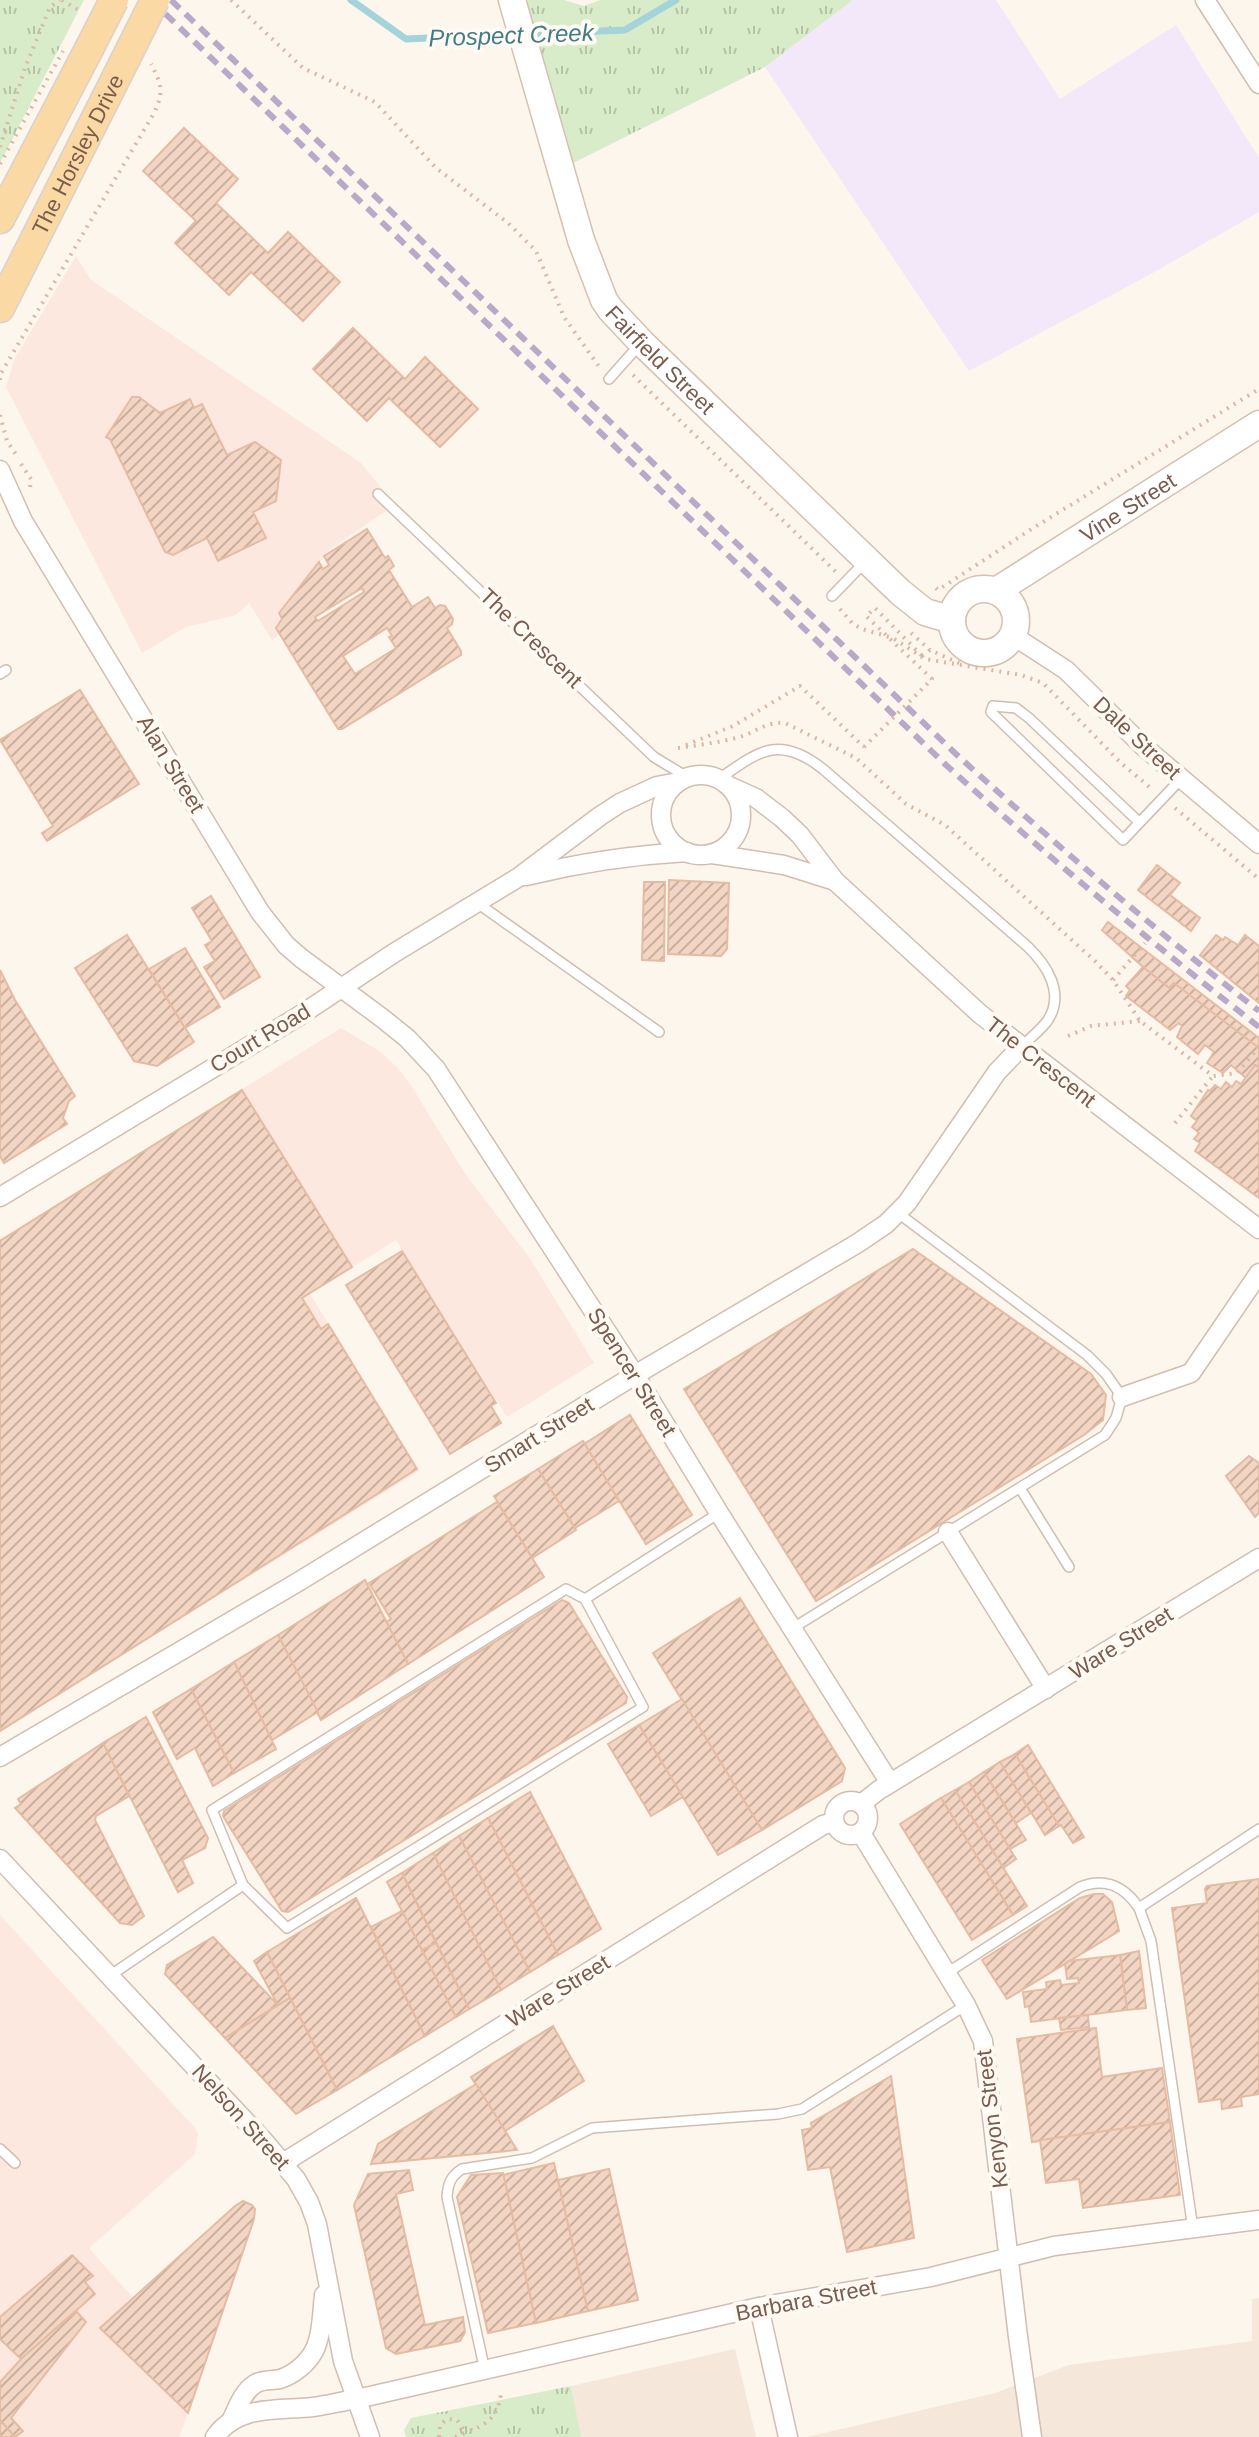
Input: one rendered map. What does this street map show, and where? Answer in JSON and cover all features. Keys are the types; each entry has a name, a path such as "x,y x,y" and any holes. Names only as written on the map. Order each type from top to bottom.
{"main road":[{"name":"The Horsley Drive","path":"0,219 79,45 114,0"},
{"name":"The Horsley Drive","path":"0,308 155,0"},
{"name":"Fairfield Street","path":"512,0 581,240 600,292 610,309 900,592 925,612 952,620"},
{"name":"Vine Street","path":"996,591 1259,424"},
{"path":"986,589 996,591 1009,602 1015,627 1005,644 996,650 976,651 958,640 952,620 959,601 966,594 986,589"}],"street":[{"path":"1205,0 1259,84"},
{"name":"Alan Street","path":"0,470 23,521 260,912 286,945 342,988"},
{"name":"Alan Street","path":"0,505 23,521"},
{"name":"Dale Street","path":"1012,635 1066,670 1143,746 1259,844"},
{"path":"697,775 724,782 756,798 800,835 835,881 784,865 687,852 668,837 663,826 661,814 669,791 682,780 697,775"},
{"name":"Court Road","path":"0,1197 519,877 620,803 657,786 682,780"},
{"path":"712,854 723,849 738,831 741,807 724,782"},
{"name":"Court Road","path":"519,877 593,861 687,852"},
{"name":"The Crescent","path":"835,881 980,1014 1259,1229"},
{"name":"Spencer Street","path":"342,988 407,1038 436,1069 635,1375 890,1783"},
{"name":"Smart Street","path":"0,1757 298,1582 635,1375 858,1243 898,1213 997,1072 1021,1047"},
{"path":"1122,1397 1191,1373 1259,1273"},
{"path":"948,1532 1046,1689"},
{"name":"Ware Street","path":"861,1804 890,1783 1259,1558"},
{"path":"850,1801 861,1804 869,1817 861,1833 854,1836 843,1833 834,1822 840,1805 850,1801"},
{"name":"Ware Street","path":"283,2163 809,1834 834,1822"},
{"name":"Kenyon Street","path":"861,1833 966,2005 983,2041 1032,2437"},
{"name":"Nelson Street","path":"0,1859 111,1975 302,2187 317,2224 343,2361 370,2437"},
{"name":"Barbara Street","path":"231,2421 259,2411 315,2407 357,2399 759,2307 931,2277 1054,2246 1259,2220"},
{"path":"215,2437 231,2421 245,2393 254,2384 291,2374 302,2367 314,2352 326,2279"},
{"path":"759,2307 788,2437"}],"lane":[{"path":"609,379 642,343"},
{"name":"The Crescent","path":"378,494 654,757 682,780"},
{"path":"832,596 867,559"},
{"path":"1139,822 1029,718 1016,708 993,706 991,712 1123,840 1181,779"},
{"path":"724,782 755,754 765,750 787,749 812,760 1032,951 1050,975 1055,1000 1046,1023 1021,1047"},
{"path":"476,902 659,1032"},
{"path":"793,1628 1105,1435 1116,1418 1122,1397 1106,1374 1087,1355 898,1213"},
{"path":"1020,1488 1069,1567"},
{"path":"585,1599 719,1513"},
{"path":"566,1589 585,1599 643,1707 287,1928 243,1885 212,1810 566,1589"},
{"path":"1139,1908 1259,1829"},
{"path":"947,1973 1087,1884 1106,1882 1130,1894 1139,1908 1151,1941 1193,2229"},
{"path":"111,1975 243,1885"},
{"path":"485,2371 447,2197 450,2180 455,2173 462,2169 532,2158 592,2128 778,2114 802,2109 966,2005"},
{"path":"0,2149 15,2163"}],"path":[{"path":"0,147 46,15 50,7 60,0"},
{"path":"231,0 303,68 375,102 436,168 508,223 536,251 564,317 609,379"},
{"path":"0,164 79,45"},
{"path":"0,380 0,375 161,98 161,85 150,63 142,56"},
{"path":"622,365 847,582"},
{"path":"928,582 938,590 1259,389"},
{"path":"669,751 733,726 800,686 864,747 932,679 866,616 875,608 922,656 930,650 967,667"},
{"path":"678,748 738,738 779,722 856,758 906,804 945,825 1095,961 1113,980 1140,1021 1213,1076"},
{"path":"1113,980 1145,943"},
{"path":"1068,1036 1091,1026 1140,1021"},
{"path":"1175,1123 1213,1076 1237,1073 1259,1047"},
{"path":"1253,1054 1259,1058"},
{"path":"455,2437 492,2418 501,2394"},
{"path":"439,2437 440,2425 447,2419 457,2420 466,2433"}],"shaded area":[{"path":"853,0 996,0 1060,99 1176,25 1259,158 1259,212 1151,274 969,371 765,67"},
{"path":"76,256 91,280 361,463 395,505 330,549 277,616 286,630 272,640 249,603 236,615 186,627 142,653 6,387 14,360"},
{"path":"341,1028 378,1050 398,1068 466,1175 529,1257 594,1363 507,1417 396,1240 310,1294 419,1471 0,1731 0,1239"},
{"path":"0,1915 198,2134 195,2154 89,2248 133,2298 101,2329 188,2413 179,2437 0,2437"},
{"path":"1259,2298 1259,2437 807,2437 995,2393 1069,2365 1252,2341 1252,2299"},
{"path":"735,2349 756,2437 580,2437 571,2386"}],"green space":[{"path":"0,0 84,0 0,163"},
{"path":"521,0 564,0 584,6 600,0 853,0 765,67 569,165"},
{"path":"571,2386 581,2437 406,2437 404,2430 411,2418"}],"building":[{"path":"184,128 238,179 216,203 268,253 288,232 340,282 303,321 251,272 229,295 175,243 196,221 143,171"},
{"path":"353,328 405,379 425,357 478,409 440,447 389,398 367,421 313,369"},
{"path":"132,397 139,397 160,413 190,399 194,408 202,404 227,455 255,442 281,460 276,501 253,512 266,538 218,561 207,538 173,555 165,552 110,439 106,437"},
{"path":"367,529 385,558 388,556 394,566 389,570 412,607 428,597 435,608 445,606 453,619 447,628 461,651 461,655 342,729 338,729 276,628 282,619 279,613 319,562 323,569 329,565 324,556","holes":["362,588 364,592 318,621 315,617","387,628 396,648 355,674 343,656"]},
{"path":"80,690 139,784 47,841 42,833 53,826 0,740"},
{"path":"1157,865 1180,883 1170,895 1200,918 1191,931 1138,890"},
{"path":"669,880 729,883 727,949 721,956 668,954"},
{"path":"644,882 665,882 664,961 642,960"},
{"path":"211,896 260,977 224,999 204,967 215,961 205,945 212,941 192,908"},
{"path":"1108,922 1259,1038 1259,1050 1174,983 1169,988 1143,967 1102,930"},
{"path":"127,935 194,1042 157,1066 134,1061 75,968"},
{"path":"1216,935 1238,945 1245,935 1259,946 1259,1003 1200,955"},
{"path":"185,948 220,1007 185,1028 149,969"},
{"path":"1143,967 1169,988 1174,983 1259,1048 1259,1067 1255,1065 1246,1078 1231,1065 1223,1073 1207,1063 1214,1052 1205,1045 1198,1054 1177,1037 1182,1026 1179,1023 1170,1030 1126,996 1130,990 1126,986"},
{"path":"0,970 15,1000 75,1096 69,1101 63,1118 67,1124 4,1163 0,1156"},
{"path":"1255,1065 1259,1067 1259,1198 1195,1151 1200,1143 1194,1139 1199,1133 1192,1127 1197,1121 1191,1116 1208,1090 1215,1085 1221,1089 1226,1082 1232,1087 1236,1081 1241,1084"},
{"path":"242,1090 352,1267 302,1298 321,1329 328,1324 417,1469 0,1731 0,1241"},
{"path":"913,1249 1091,1374 1106,1395 1103,1420 1084,1435 816,1601 684,1389"},
{"path":"402,1251 496,1403 491,1406 501,1423 450,1454 346,1285"},
{"path":"630,1415 692,1515 646,1544 584,1444"},
{"path":"583,1441 619,1501 575,1528 538,1469"},
{"path":"1249,1456 1259,1463 1259,1513 1255,1517 1226,1476"},
{"path":"538,1469 576,1530 532,1558 494,1496"},
{"path":"497,1502 544,1577 408,1664 386,1622 391,1619 369,1583"},
{"path":"365,1580 408,1664 321,1720 278,1635"},
{"path":"740,1598 845,1768 842,1781 762,1830 653,1653"},
{"path":"562,1600 569,1603 627,1697 626,1703 288,1912 282,1911 223,1816 224,1811"},
{"path":"278,1635 318,1712 272,1740 234,1662"},
{"path":"234,1662 276,1749 234,1773 191,1689"},
{"path":"191,1689 234,1773 213,1786 195,1748 177,1759 153,1712"},
{"path":"682,1699 762,1830 718,1855 639,1725"},
{"path":"146,1717 208,1838 205,1848 182,1860 193,1883 178,1892 103,1743"},
{"path":"639,1725 683,1797 651,1816 608,1744"},
{"path":"103,1743 129,1796 96,1816 95,1820 144,1916 132,1925 120,1923 15,1808 21,1804 18,1799"},
{"path":"1028,1745 1084,1837 1073,1843 1059,1826 1015,1754"},
{"path":"1015,1754 1059,1826 1045,1835 1000,1762"},
{"path":"1000,1762 1031,1813 1016,1823 984,1772"},
{"path":"984,1772 1026,1840 1010,1849 969,1782"},
{"path":"969,1782 1016,1859 1003,1868 955,1790"},
{"path":"955,1790 1027,1906 1013,1915 941,1798"},
{"path":"530,1792 601,1929 558,1955 488,1818"},
{"path":"941,1798 1013,1915 972,1940 900,1824"},
{"path":"488,1818 558,1955 530,1972 459,1836"},
{"path":"459,1836 530,1972 501,1990 433,1853"},
{"path":"433,1853 501,1990 469,2009 402,1873"},
{"path":"402,1873 436,1943 422,1950 387,1882"},
{"path":"1259,1879 1259,2094 1241,2097 1242,2106 1222,2109 1221,2099 1199,2102 1172,1908 1207,1903 1207,1886"},
{"path":"1103,1894 1112,1902 1119,1931 1007,1999 982,1960 1080,1898"},
{"path":"356,1898 425,2036 337,2090 267,1952"},
{"path":"402,1911 456,2017 425,2036 371,1927"},
{"path":"213,1937 278,2005 225,2038 165,1974 167,1965"},
{"path":"436,1943 469,2009 456,2017 422,1950"},
{"path":"1139,1951 1146,2008 1127,2010 1120,1955"},
{"path":"267,1952 290,1998 278,2005 254,1961"},
{"path":"1120,1955 1127,2010 1031,2022 1023,1992 1047,1989 1046,1982 1060,1980 1061,1985 1079,1983 1078,1978 1067,1979 1065,1964 1069,1961"},
{"path":"290,1998 337,2090 296,2114 225,2038"},
{"path":"1088,2015 1089,2027 1061,2030 1059,2018"},
{"path":"553,2026 584,2081 505,2131 471,2077"},
{"path":"1096,2028 1102,2077 1162,2068 1170,2122 1032,2142 1017,2039"},
{"path":"891,2076 914,2238 847,2252 830,2167 808,2170 802,2130 812,2128 811,2123"},
{"path":"476,2084 517,2150 371,2164 378,2144"},
{"path":"1170,2122 1180,2195 1083,2208 1079,2179 1046,2183 1040,2140"},
{"path":"554,2163 588,2311 536,2323 503,2175"},
{"path":"609,2169 638,2300 588,2311 558,2180"},
{"path":"409,2170 413,2190 396,2194 425,2325 463,2317 465,2332 460,2341 396,2354 386,2348 354,2205 368,2174"},
{"path":"503,2173 536,2323 488,2333 457,2197 471,2175"},
{"path":"243,2201 255,2209 254,2219 188,2413 100,2328"},
{"path":"72,2255 93,2276 85,2282 95,2294 21,2359 0,2339 0,2317"},
{"path":"76,2311 86,2322 11,2418 23,2431 15,2437 0,2420 0,2382 21,2359"},
{"path":"0,2420 15,2437 0,2437"}],"waterway":[{"name":"Prospect Creek","path":"351,0 406,39 516,34"},
{"name":"Prospect Creek","path":"529,34 625,30 676,0"}],"railway":[{"path":"151,0 946,765 1100,899 1259,1027"},
{"path":"171,0 957,755 1106,886 1259,1011"}]}
